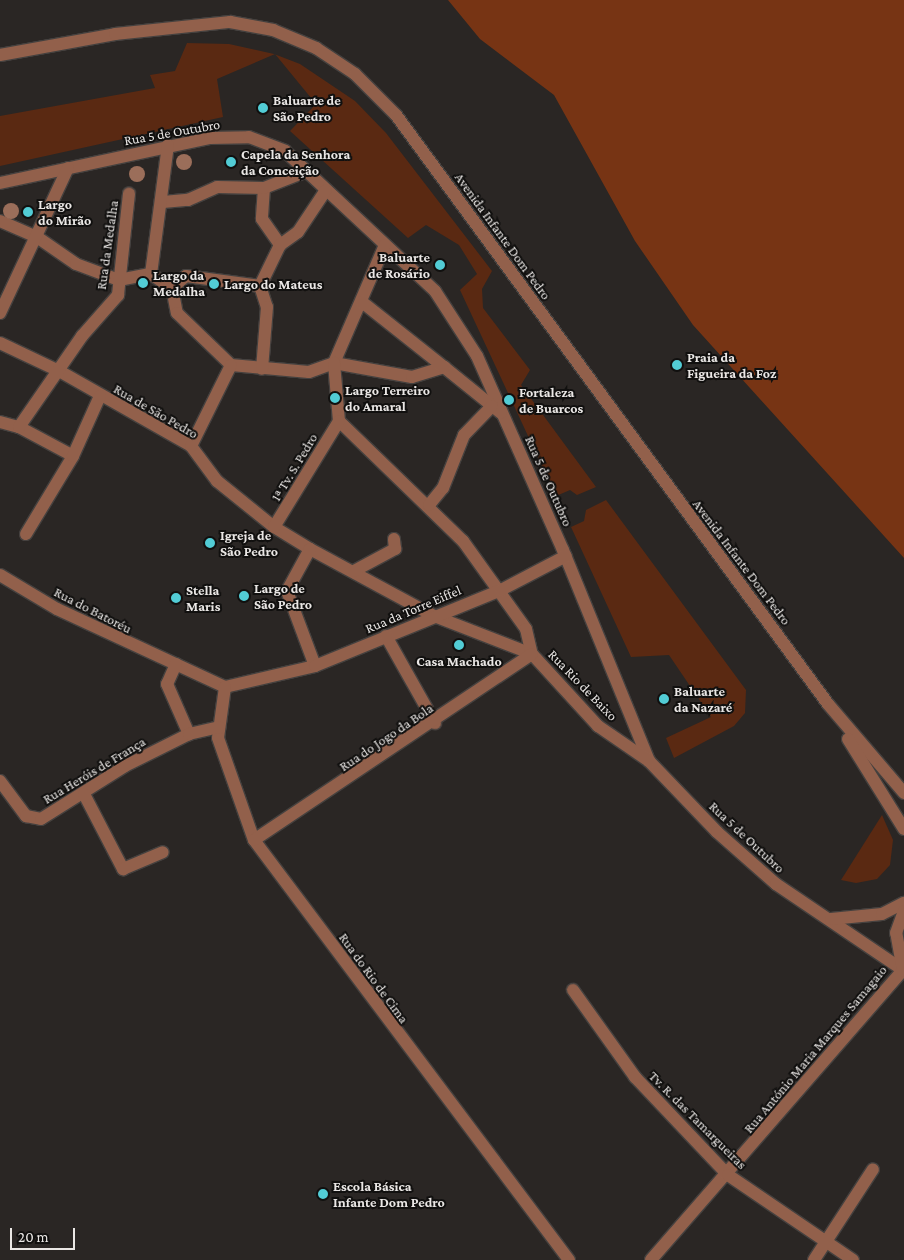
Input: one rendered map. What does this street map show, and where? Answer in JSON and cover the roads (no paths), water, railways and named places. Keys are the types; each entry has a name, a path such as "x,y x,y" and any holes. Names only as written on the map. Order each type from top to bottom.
{"street":[{"name":"Avenida Infante Dom Pedro","path":"0,55 115,34 230,22 272,30 316,48 355,74 396,115 839,719"},
{"name":"Rua 5 de Outubro","path":"0,184 168,145 249,137 285,151 435,291 477,356 566,556 649,761 717,832 776,884 831,919 903,971"},
{"path":"151,274 163,202 168,145"},
{"path":"0,313 68,168"},
{"path":"163,202 188,200 217,186 264,188 307,171"},
{"path":"264,188 262,219 280,245"},
{"path":"262,369 267,307 260,286 280,245 298,232 326,190"},
{"name":"Rua da Medalha","path":"19,427 61,372 82,336 118,295 129,194"},
{"path":"0,221 37,236 76,264 119,280 151,274 172,288 177,313 231,365 309,372 334,363 412,377 444,367"},
{"path":"385,245 362,302 334,363 339,421 429,505 501,590 526,629 532,654"},
{"path":"172,288 186,276 260,286"},
{"path":"362,302 503,415"},
{"name":"Rua de São Pedro","path":"0,343 61,372 100,396 191,446 217,481 274,527 310,549 354,571"},
{"path":"191,446 231,365"},
{"path":"26,534 73,456 100,396"},
{"path":"429,505 443,488 468,429 492,406"},
{"name":"1ª Tv. S. Pedro","path":"274,527 339,421"},
{"path":"0,422 19,427 73,456"},
{"path":"354,571 395,549 394,539"},
{"path":"310,549 287,591 315,666"},
{"name":"Rua da Torre Eiffel","path":"225,687 315,666 501,590 566,556"},
{"name":"Rua Rio de Baixo","path":"354,571 434,616 532,654 598,726 649,761"},
{"name":"Rua do Batoréu","path":"0,576 57,609 225,687"},
{"path":"386,636 435,723"},
{"name":"Rua do Jogo da Bola","path":"254,840 435,723 532,654"},
{"path":"176,664 167,684 189,734"},
{"name":"Rua do Rio de Cima","path":"225,687 218,738 254,840 569,1260"},
{"path":"839,719 904,793"},
{"path":"839,719 904,829"},
{"name":"Rua Heróis de França","path":"0,781 26,816 41,819 84,794 125,766 189,734 219,727"},
{"path":"84,794 123,869 163,852"},
{"path":"831,919 882,914 904,903"},
{"path":"903,971 896,933 904,911"},
{"name":"Rua António Maria Marques Samagaio","path":"651,1260 728,1175 903,971"},
{"name":"Tv. R. das Tamargueiras","path":"574,990 635,1077 728,1175 853,1260"},
{"path":"814,1260 873,1168"}],"place":[{"name":"Baluarte de São Pedro","path":"263,108"},
{"name":"Capela da Senhora da Conceição","path":"231,162"},
{"name":"Largo do Mirão","path":"28,212"},
{"name":"Baluarte de Rosário","path":"440,265"},
{"name":"Largo da Medalha","path":"143,283"},
{"name":"Largo do Mateus","path":"214,284"},
{"name":"Praia da Figueira da Foz","path":"677,365"},
{"name":"Largo Terreiro do Amaral","path":"335,398"},
{"name":"Fortaleza de Buarcos","path":"509,400"},
{"name":"Igreja de São Pedro","path":"210,543"},
{"name":"Largo de São Pedro","path":"244,596"},
{"name":"Stella Maris","path":"176,598"},
{"name":"Casa Machado","path":"459,645"},
{"name":"Baluarte da Nazaré","path":"664,699"},
{"name":"Escola Básica Infante Dom Pedro","path":"323,1194"}]}
